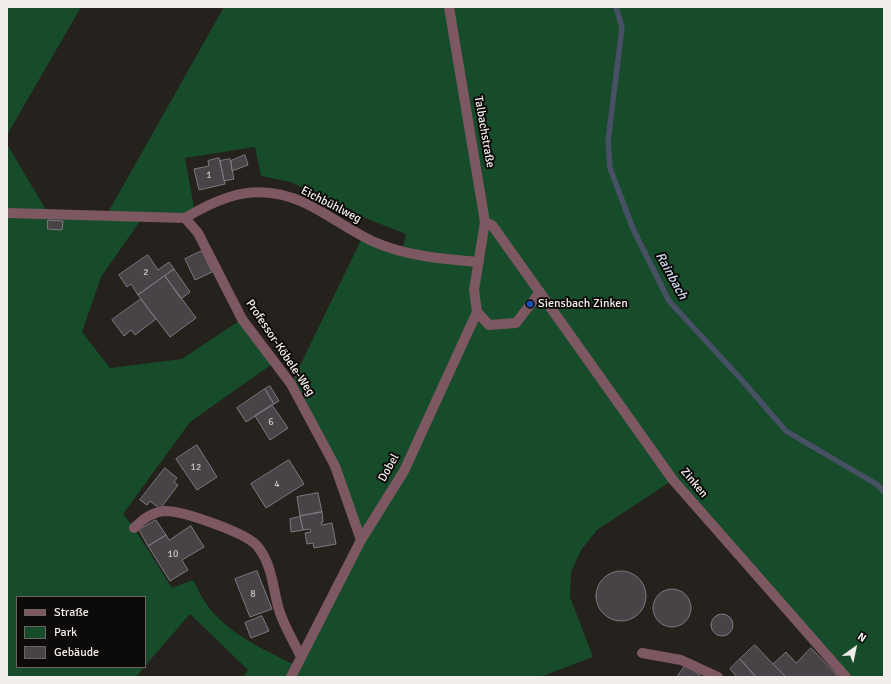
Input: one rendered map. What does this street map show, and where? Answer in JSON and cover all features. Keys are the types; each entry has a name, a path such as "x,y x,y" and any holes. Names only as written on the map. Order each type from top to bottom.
{"street":[{"name":"Talbachstraße","path":"449,7 485,222 479,262"},
{"name":"Eichbühlweg","path":"185,218 210,203 240,193 276,193 305,203 372,241 402,252 443,259 479,262"},
{"path":"7,213 185,218"},
{"name":"Professor-Köbele-Weg","path":"185,218 198,233 242,319 291,384 335,466 361,540"},
{"name":"Zinken","path":"485,222 492,225 673,480 846,677"},
{"path":"479,262 474,290 477,312 489,325 516,323 540,292"},
{"name":"Dobel","path":"291,677 328,608 361,540 404,472 477,312"},
{"path":"134,528 146,516 165,511 190,516 246,536 258,546 268,566 280,611 301,657"},
{"path":"642,653 681,660 718,677"}],"green space":[{"path":"7,7 81,7 7,135"},
{"path":"224,7 884,7 884,677 846,677 673,480 597,530 581,550 571,572 570,597 593,657 540,677 243,677 248,670 190,614 146,665 146,596 16,596 16,668 143,668 136,677 7,677 7,144 49,215 106,216","holes":["255,147 261,176 291,182 355,214 406,234 402,252 363,236 291,384 335,466 361,540 297,666 246,640 223,623 205,602 193,580 172,588 134,528 123,514 190,422 275,362 242,319 182,359 110,368 82,332 101,277 142,218 195,213 185,158"]}],"building":[{"path":"245,155 248,165 232,171 231,161"},
{"path":"219,158 225,184 199,190 194,169 209,166 208,161"},
{"path":"230,159 234,179 224,181 220,161"},
{"path":"48,220 63,221 62,230 48,229"},
{"path":"202,251 212,272 195,280 185,259"},
{"path":"148,255 158,270 169,262 174,269 138,295 131,284 127,287 119,275"},
{"path":"174,269 190,292 181,299 165,276"},
{"path":"165,276 196,318 170,337 138,295"},
{"path":"141,299 156,319 135,335 131,330 124,336 112,320"},
{"path":"270,386 279,401 274,404 265,389"},
{"path":"265,389 274,404 246,422 237,408"},
{"path":"272,405 288,428 270,440 255,416"},
{"path":"197,445 217,477 197,490 176,459"},
{"path":"289,460 304,484 266,508 251,484"},
{"path":"165,468 177,478 174,482 178,485 160,509 150,501 147,505 140,500"},
{"path":"318,493 322,512 300,516 297,497"},
{"path":"322,512 322,525 332,523 336,544 314,548 313,543 307,544 305,533 311,532 310,529 303,530 300,516"},
{"path":"300,517 303,530 291,532 290,519"},
{"path":"156,520 166,535 148,546 139,530"},
{"path":"191,526 204,547 182,560 188,570 170,581 148,546 166,535 169,540"},
{"path":"257,571 272,609 250,617 235,579"},
{"path":"621,571 631,573 639,578 644,586 646,596 644,606 639,614 631,619 621,621 611,619 603,614 598,606 596,596 598,586 603,578 611,573"},
{"path":"672,589 685,595 691,608 685,621 672,627 659,621 653,608 659,595"},
{"path":"722,614 730,617 733,625 730,633 722,636 714,633 711,625 714,617"},
{"path":"262,616 269,631 251,638 245,623"},
{"path":"755,645 786,677 756,677 740,659"},
{"path":"811,648 837,675 836,677 786,677 773,664 786,652 796,663"},
{"path":"740,659 756,677 737,677 730,669"},
{"path":"686,665 702,677 677,677"}],"waterway":[{"name":"Rainbach","path":"616,7 622,27 608,142 610,168 633,229 669,301 740,378 786,431 878,485 884,492"}],"place":[{"name":"Siensbach Zinken","path":"530,304"}]}
